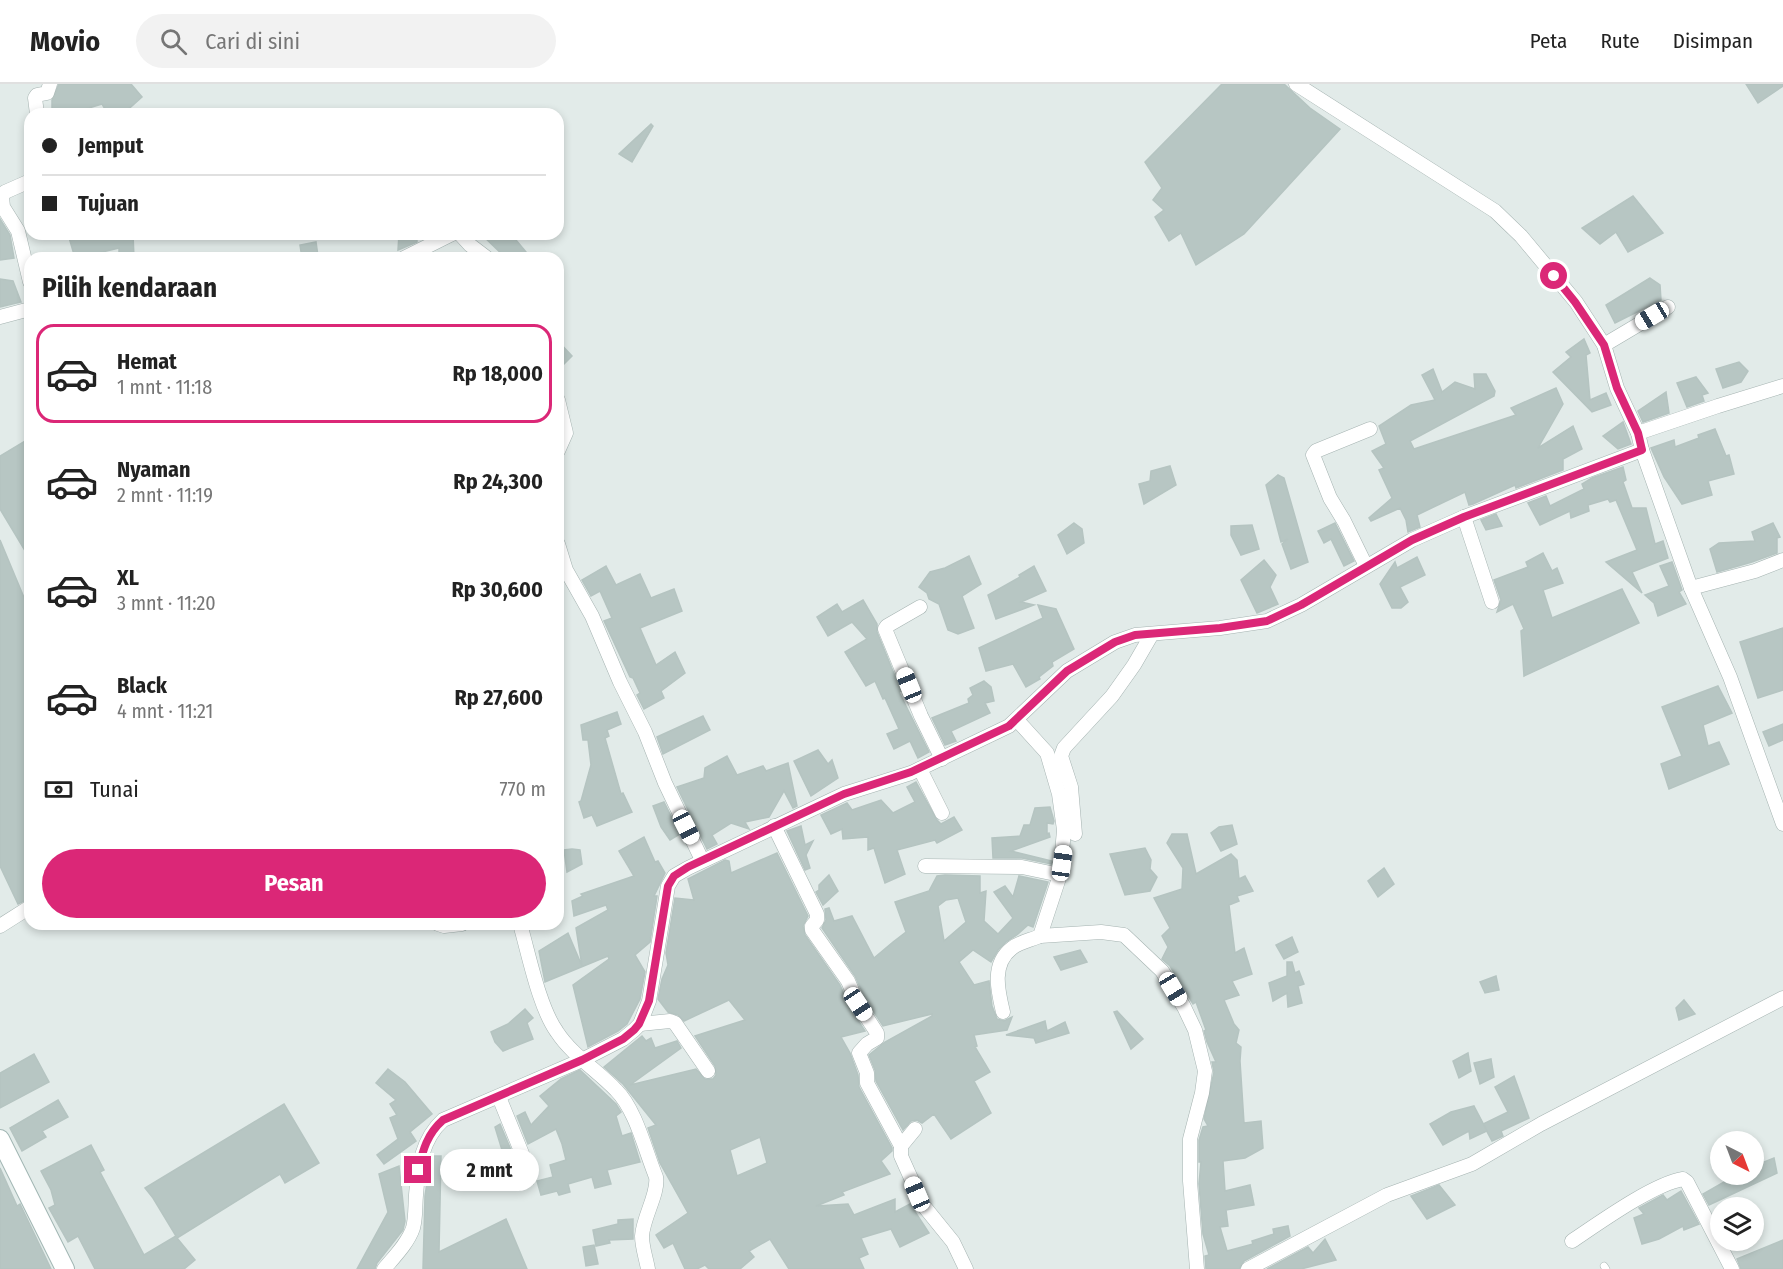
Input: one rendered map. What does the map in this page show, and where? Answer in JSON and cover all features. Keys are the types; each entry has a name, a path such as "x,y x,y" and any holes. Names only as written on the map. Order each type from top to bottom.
{"main road":[{"path":"0,1139 65,1269"}],"street":[{"path":"36,108 35,98 37,95 47,93 50,84"},
{"path":"1296,84 1495,211 1521,236 1575,302 1604,345 1617,388 1638,433 1691,588 1730,677 1783,824"},
{"path":"24,184 3,194 2,200 3,207 18,231 24,256"},
{"path":"416,252 440,240"},
{"path":"465,240 479,252"},
{"path":"1604,345 1668,307"},
{"path":"0,317 24,311"},
{"path":"1638,433 1783,386"},
{"path":"1366,566 1330,498 1313,455 1316,451 1370,429"},
{"path":"392,1266 412,1229 418,1170 425,1145 438,1124 582,1060 623,1039 639,1024 649,1001 668,886 674,876 702,860 844,794 920,769 996,733 1017,720 1067,671 1083,659 1115,642 1135,635 1220,628 1267,621 1301,605 1412,540 1464,517 1642,450"},
{"path":"1464,517 1492,602"},
{"path":"1691,588 1755,571 1783,560"},
{"path":"564,574 592,616 620,682 645,732 665,783 702,860"},
{"path":"920,607 886,626 885,629 921,716 942,759"},
{"path":"1075,834 1071,787 1061,756 1064,748 1112,696 1134,665 1152,633"},
{"path":"1017,720 1046,750 1059,794 1064,841 1060,875 1040,936"},
{"path":"920,769 942,813"},
{"path":"774,826 817,915 818,920 812,926 812,930 848,981 858,1004 877,1033 877,1038 863,1047 859,1056 867,1072 869,1087 901,1146 901,1156 922,1205 953,1242 966,1269"},
{"path":"925,866 1022,867 1060,875"},
{"path":"0,926 24,911"},
{"path":"522,930 543,1003 554,1027 582,1060 616,1089 628,1105 657,1179 642,1236 648,1269"},
{"path":"1003,1012 997,986 999,968 1007,953 1015,946 1040,936 1101,932 1120,934 1128,938 1162,971 1192,1023 1202,1051 1205,1071 1202,1093 1190,1139 1190,1181 1197,1269"},
{"path":"1248,1269 1387,1195 1472,1164 1541,1124 1783,998"},
{"path":"639,1024 675,1023 708,1071"},
{"path":"499,1097 525,1161"},
{"path":"901,1146 915,1129"},
{"path":"1572,1241 1605,1218 1657,1189 1683,1179 1687,1182 1732,1269"}],"building":[{"path":"59,84 131,84 142,97 130,108 104,108 102,104 89,108 52,108 52,100"},
{"path":"1222,84 1284,84 1310,108 1340,129 1244,234 1196,265 1181,233 1169,241 1155,217 1164,210 1153,200 1162,188 1145,162"},
{"path":"1746,84 1783,84 1783,86 1758,103"},
{"path":"651,124 653,126 632,162 619,154"},
{"path":"1633,196 1663,233 1628,252 1616,232 1600,244 1582,228"},
{"path":"0,219 10,235 14,258 0,260"},
{"path":"70,240 133,240 134,252 119,252 119,248 102,252 73,252"},
{"path":"399,240 417,240 417,242 398,250"},
{"path":"487,240 516,240 526,252 500,252"},
{"path":"316,242 317,252 301,252 300,245"},
{"path":"1650,278 1660,285 1661,300 1615,323 1606,305"},
{"path":"0,279 13,281 21,302 0,307"},
{"path":"1584,339 1590,353 1586,355 1590,400 1606,393 1611,405 1592,412 1553,372 1571,357 1566,352"},
{"path":"564,347 572,356 564,364"},
{"path":"1739,362 1748,371 1741,382 1723,388 1716,369"},
{"path":"1433,369 1442,392 1455,382 1475,389 1474,374 1486,374 1495,391 1494,396 1410,441 1414,449 1516,415 1511,408 1556,388 1563,404 1538,448 1573,426 1582,449 1563,459 1563,470 1516,488 1515,485 1473,504 1469,505 1465,492 1417,515 1420,527 1408,532 1406,520 1400,508 1371,521 1369,518 1392,498 1379,470 1384,468 1372,451 1386,444 1379,426 1411,405 1435,400 1422,375"},
{"path":"1696,377 1708,393 1702,395 1704,401 1687,407 1677,383"},
{"path":"1666,392 1669,413 1643,422 1638,411"},
{"path":"1623,422 1631,444 1618,449 1603,436"},
{"path":"1715,429 1726,456 1729,455 1734,474 1708,481 1712,495 1682,504 1664,477 1651,448 1674,440 1675,447"},
{"path":"24,442 24,549 0,509 0,456"},
{"path":"1170,466 1176,485 1144,504 1139,484 1150,481 1151,471"},
{"path":"1623,467 1626,480 1623,482 1632,508 1646,508 1655,544 1663,541 1668,558 1632,572 1642,593 1606,562 1637,550 1616,500 1610,502 1608,499 1588,505 1589,511 1571,518 1570,511 1540,525 1528,503 1546,496 1550,506 1584,489 1582,484 1592,478"},
{"path":"1278,475 1284,478 1308,562 1291,569 1282,544 1288,539 1281,542 1266,485"},
{"path":"1496,514 1502,526 1486,530 1481,520"},
{"path":"1074,523 1082,529 1084,543 1067,554 1058,535"},
{"path":"1335,523 1354,561 1344,566 1331,539 1324,543 1318,531"},
{"path":"1773,523 1780,537 1777,538 1777,553 1717,572 1710,549 1719,543 1755,541 1752,532"},
{"path":"1252,525 1259,549 1241,555 1231,535 1231,526"},
{"path":"0,540 24,598 24,901 18,904 0,866"},
{"path":"1543,553 1552,571 1557,568 1563,583 1543,590 1552,618 1622,589 1639,623 1524,676 1521,631 1524,629 1513,604 1497,612 1501,600 1494,580 1528,567 1526,562"},
{"path":"969,556 981,584 962,596 974,628 958,634 948,630 939,604 929,599 927,593 919,587 930,572 945,568"},
{"path":"1417,557 1425,575 1400,587 1408,602 1401,608 1392,608 1380,584 1395,562 1397,568"},
{"path":"1264,560 1276,575 1270,587 1278,604 1257,613 1241,580"},
{"path":"1672,562 1682,590 1679,592 1686,604 1658,616 1654,603 1645,595 1669,586 1660,566"},
{"path":"606,566 616,585 640,574 651,598 674,589 682,611 640,628 656,665 675,652 685,673 661,691 664,698 644,709 637,695 640,693 604,621 612,618 600,591 591,596 582,580"},
{"path":"1034,566 1046,591 1021,602 1034,605 996,619 988,595 1020,577 1019,575"},
{"path":"863,600 877,624 877,632 901,691 899,692 929,752 918,758 910,741 894,749 887,734 899,729 885,698 883,699 875,681 866,686 845,652 867,639 852,622 828,636 817,617 837,604 842,612"},
{"path":"1038,605 1056,609 1074,649 1052,662 1053,666 1039,677 1040,679 1026,687 1013,664 986,671 979,648 1043,618"},
{"path":"1783,628 1783,690 1758,698 1740,642"},
{"path":"984,681 991,687 994,701 985,703 990,713 951,731 956,741 945,745 932,718 969,703 968,699 973,695 970,688"},
{"path":"1718,686 1732,713 1703,725 1708,746 1719,742 1729,764 1669,789 1661,764 1682,756 1662,707"},
{"path":"617,712 621,724 607,730 609,736 605,738 621,794 623,793 632,812 597,826 592,815 584,818 579,802 591,765 588,740 583,740 581,725"},
{"path":"703,716 710,730 663,754 657,737"},
{"path":"1783,724 1783,740 1769,746 1763,732"},
{"path":"818,750 828,764 832,760 838,778 811,796 794,761"},
{"path":"727,756 737,775 763,766 766,771 788,763 797,806 793,808 784,791 769,817 745,822 749,829 731,823 712,835 717,844 707,849 677,787 704,778 705,768"},
{"path":"916,782 937,820 941,824 954,817 962,830 937,843 935,840 897,850 905,874 885,883 874,848 868,850 868,837 843,839 842,829 831,834 821,815 847,803 852,810 881,800 893,813 915,802 907,787"},
{"path":"664,802 680,834 670,840 661,827 653,806"},
{"path":"1050,807 1054,821 1053,824 1047,823 1047,834 1049,833 1050,837 1011,851 1052,861 1052,864 1022,858 993,858 992,838 1020,836 1024,825 1030,825 1035,808"},
{"path":"1232,825 1237,844 1221,851 1211,833 1219,827"},
{"path":"801,826 805,845 813,841 806,855 810,868 805,870 787,831"},
{"path":"1172,834 1187,834 1196,874 1231,854 1237,860 1239,879 1245,876 1253,891 1237,896 1239,901 1229,905 1235,953 1244,948 1252,974 1232,981 1239,995 1224,1000 1239,1030 1236,1043 1241,1047 1244,1123 1261,1121 1263,1148 1245,1158 1223,1161 1225,1191 1250,1185 1254,1205 1226,1210 1228,1226 1220,1227 1227,1251 1253,1244 1252,1241 1274,1234 1273,1229 1288,1226 1290,1236 1244,1261 1239,1269 1206,1269 1205,1256 1209,1255 1203,1234 1199,1184 1201,1162 1199,1162 1199,1140 1203,1127 1208,1126 1204,1119 1214,1072 1212,1062 1216,1062 1207,1042 1204,1031 1206,1030 1196,1002 1193,1004 1170,966 1162,959 1168,947 1162,936 1170,928 1154,898 1182,889 1183,868 1167,843"},
{"path":"644,837 655,862 658,861 665,873 654,896 657,896 650,942 635,955 645,972 640,999 627,1024 588,1047 573,985 609,959 608,956 545,982 539,951 568,933 582,966 576,928 608,910 606,905 574,916 572,901 583,896 581,894 634,876 619,851"},
{"path":"1145,848 1151,860 1150,869 1157,877 1150,891 1125,895 1110,854"},
{"path":"564,850 580,850 582,864 567,872"},
{"path":"777,853 808,916 803,926 805,935 840,985 850,1008 865,1031 841,1037 858,1075 859,1087 892,1148 892,1151 881,1161 890,1174 842,1192 844,1195 816,1206 848,1204 854,1215 895,1199 895,1212 910,1204 929,1233 900,1247 891,1229 861,1238 868,1254 859,1258 864,1269 789,1269 770,1239 749,1251 754,1257 740,1269 709,1269 705,1265 697,1269 685,1269 673,1243 664,1248 656,1235 688,1213 660,1163 648,1128 656,1125 623,1084 604,1067 642,1036 646,1041 651,1038 655,1048 677,1041 681,1048 630,1085 696,1069 705,1079 713,1079 716,1075 715,1066 695,1036 745,1020 729,1000 684,1021 678,1015 668,1012 658,999 662,979 668,965 666,953 675,898 694,900 688,879 725,860 729,861 731,873","holes":["760,1137 767,1163 737,1176 730,1150"]},
{"path":"1384,868 1394,884 1378,897 1368,881"},
{"path":"829,875 838,891 823,905 816,892 819,890 819,885"},
{"path":"937,876 980,876 980,893 986,891 984,921 998,934 1013,918 994,892 1005,886 1013,897 1019,876 1048,882 1033,927 1028,925 1006,942 991,962 973,950 959,962 974,985 989,981 992,1006 997,1019 1004,1021 1012,1017 1007,1030 974,1035 977,1046 975,1047 990,1072 974,1081 991,1113 951,1139 934,1114 922,1123 917,1120 911,1121 903,1130 876,1081 875,1070 869,1055 885,1042 932,1014 883,1026 866,1000 855,976 822,928 826,920 825,909 829,908 834,921 852,916 874,958 906,932 895,902 929,891","holes":["958,898 966,922 944,941 938,906 946,900"]},
{"path":"1292,937 1298,952 1284,959 1276,945"},
{"path":"1080,950 1087,962 1061,970 1054,957"},
{"path":"1287,962 1292,962 1295,973 1299,971 1304,984 1298,986 1302,1003 1288,1007 1287,993 1273,1001 1269,983 1287,976"},
{"path":"1496,976 1499,990 1485,993 1480,982"},
{"path":"1684,1000 1695,1014 1679,1020 1676,1008"},
{"path":"525,1009 533,1018 527,1023 533,1039 503,1051 495,1042 491,1032 508,1024"},
{"path":"1117,1011 1143,1039 1131,1049 1114,1012"},
{"path":"1045,1021 1047,1031 1065,1022 1069,1033 1036,1043 1034,1038 1006,1035"},
{"path":"1468,1053 1471,1071 1459,1078 1453,1061"},
{"path":"34,1054 49,1082 0,1108 0,1073"},
{"path":"1491,1059 1494,1077 1480,1084 1474,1063"},
{"path":"388,1069 405,1082 432,1114 410,1132 416,1141 384,1164 377,1155 398,1139 390,1118 397,1115 390,1104 396,1100 376,1083"},
{"path":"580,1070 616,1104 621,1112 616,1116 622,1136 631,1133 640,1162 607,1170 611,1184 595,1188 592,1177 568,1184 570,1192 559,1195 557,1191 541,1195 537,1181 553,1177 550,1165 566,1160 562,1144 556,1129 528,1144 517,1116 525,1112 531,1125 549,1106 540,1096 561,1079"},
{"path":"1514,1076 1529,1118 1501,1131 1503,1136 1492,1141 1483,1124 1508,1112 1495,1087"},
{"path":"58,1100 68,1117 42,1131 46,1137 22,1151 10,1128"},
{"path":"284,1104 319,1163 285,1183 280,1174 177,1238 195,1260 184,1269 95,1269 78,1236 68,1242 49,1208 55,1205 51,1190 41,1171 91,1145 104,1170 100,1172 144,1255 176,1236 145,1188"},
{"path":"1474,1106 1487,1131 1470,1139 1469,1131 1443,1145 1430,1124 1451,1112"},
{"path":"500,1124 522,1176 528,1173 533,1184 520,1190 507,1162 478,1167 476,1153 502,1150 495,1127"},
{"path":"431,1156 441,1156 439,1252 506,1219 527,1269 423,1269 425,1196"},
{"path":"1774,1158 1777,1173 1764,1179 1764,1162"},
{"path":"399,1166 405,1221 403,1230 377,1263 375,1269 357,1269 388,1212 379,1174"},
{"path":"0,1168 17,1206 20,1204 51,1269 0,1269"},
{"path":"1439,1185 1455,1205 1427,1219 1411,1196"},
{"path":"1719,1185 1752,1185 1726,1197 1710,1197 1709,1205 1703,1194"},
{"path":"1681,1191 1699,1224 1684,1230 1683,1226 1659,1239 1642,1244 1634,1218 1644,1214 1639,1208 1663,1195 1667,1200"},
{"path":"633,1219 633,1239 609,1240 610,1243 596,1246 593,1230 618,1224 618,1220"},
{"path":"1325,1239 1336,1260 1301,1269 1267,1269 1308,1247 1313,1253"},
{"path":"1783,1240 1783,1269 1741,1269 1737,1259 1756,1251 1764,1251 1764,1248"},
{"path":"594,1245 598,1264 586,1266 583,1247"}],"route":[{"path":"418,1170 428,1139 434,1128 443,1120 582,1060 623,1039 634,1030 649,1001 665,895 674,876 688,867 844,794 911,772 1009,726 1067,671 1083,659 1115,642 1135,635 1220,628 1267,621 1301,605 1412,540 1464,517 1642,450 1638,433 1617,388 1604,345 1583,312 1554,276"}]}
